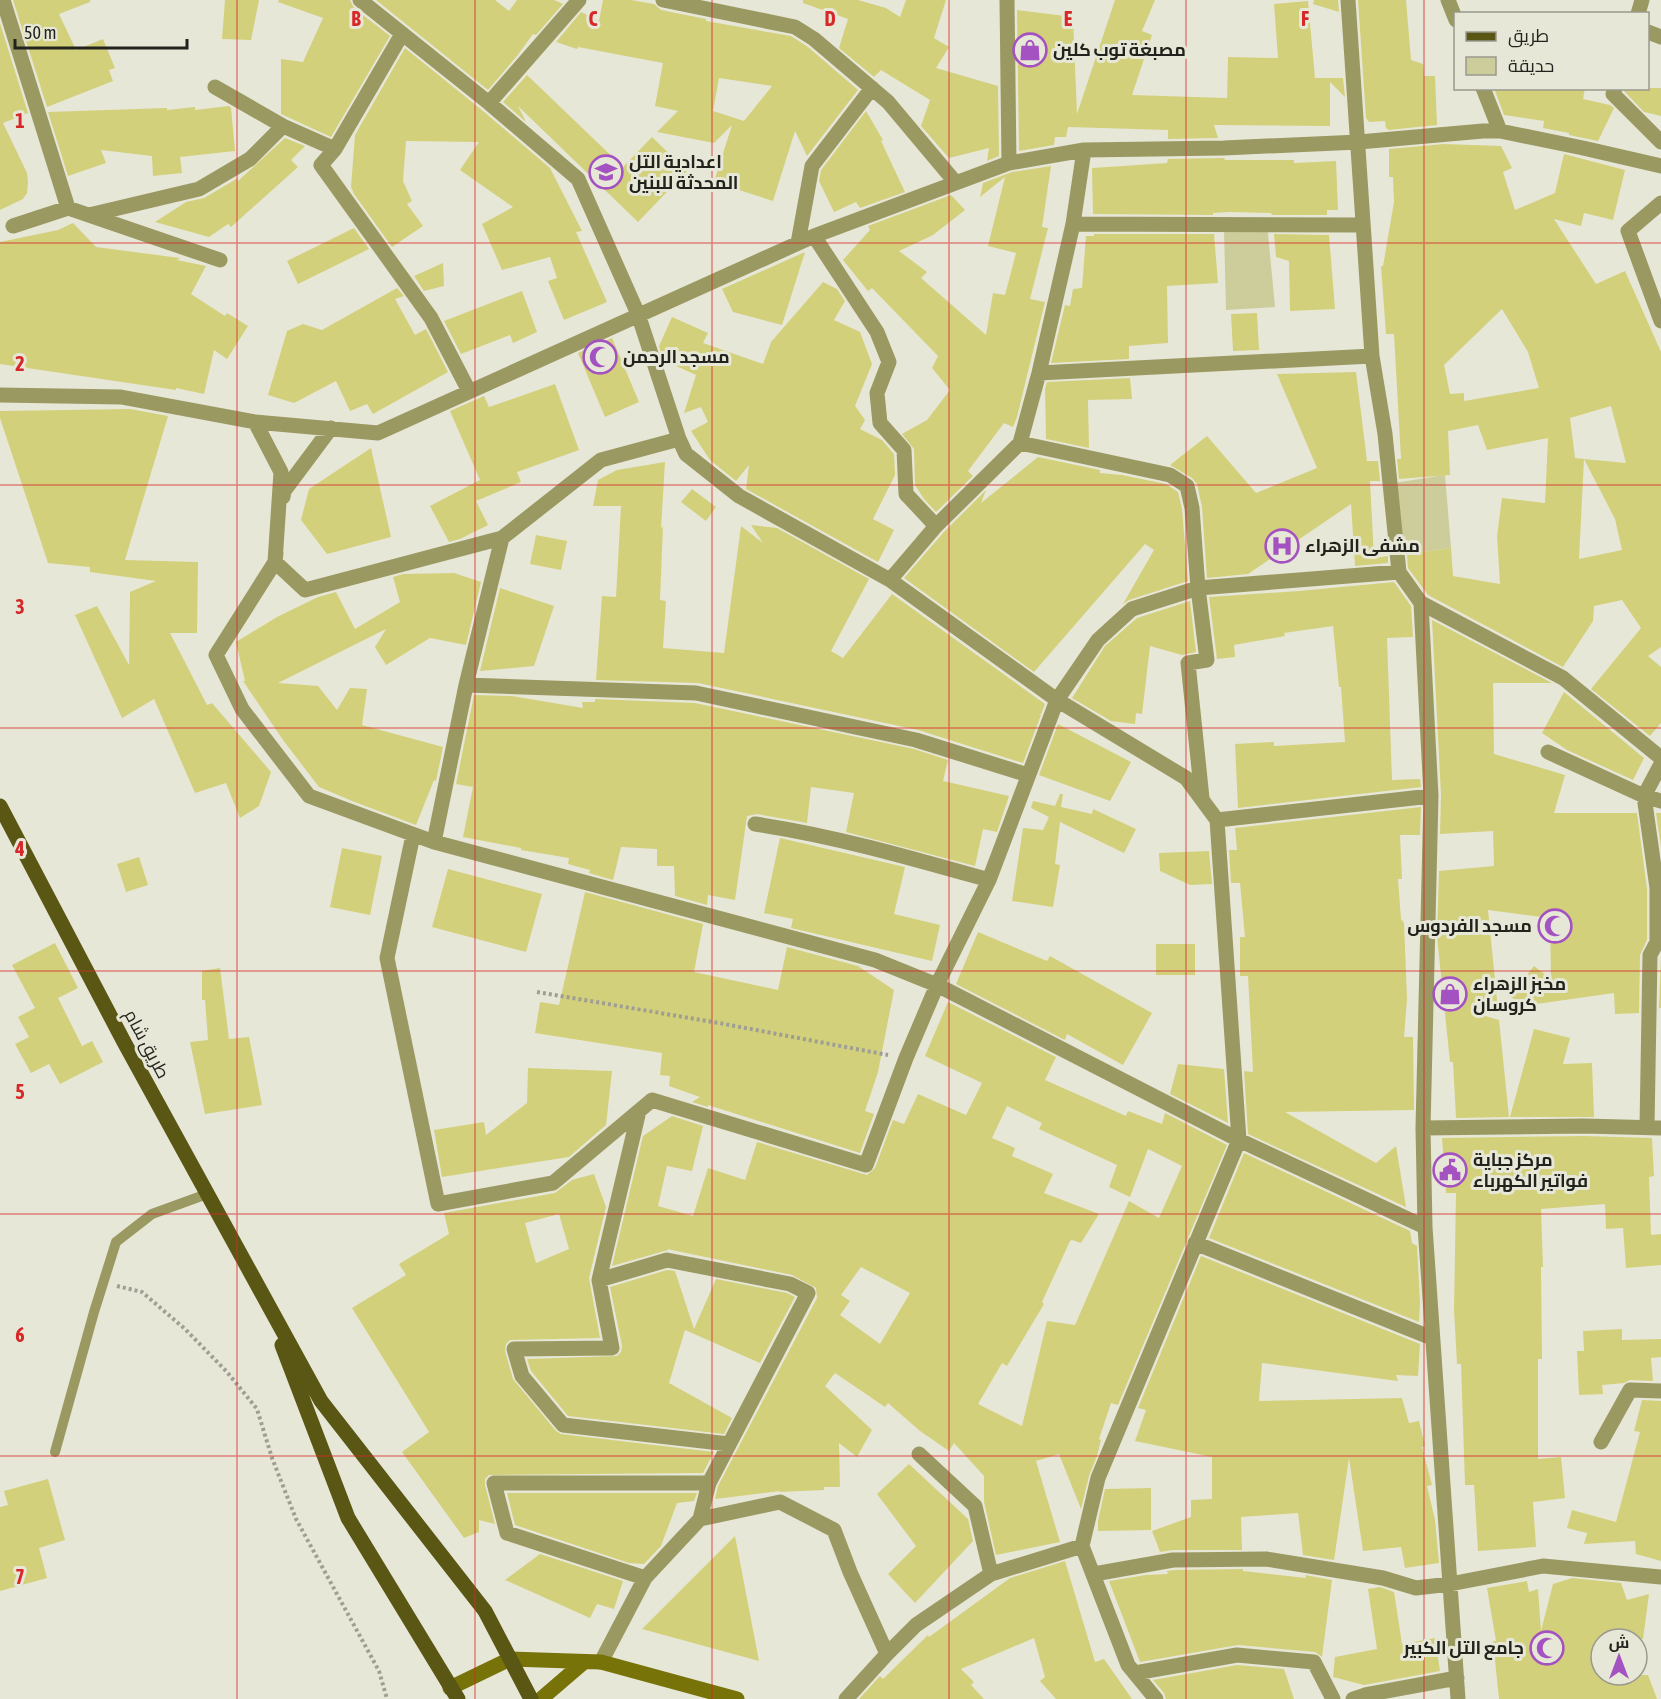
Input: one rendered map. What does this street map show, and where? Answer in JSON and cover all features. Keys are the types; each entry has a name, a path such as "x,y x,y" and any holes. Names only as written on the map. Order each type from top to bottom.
{"main road":[{"name":"طريق شام","path":"0,806 124,1042 263,1298"},
{"path":"263,1298 321,1401 485,1611 531,1699"},
{"path":"263,1298 348,1518 454,1694 510,1659 601,1662 737,1699"},
{"path":"541,1699 584,1662"}],"street":[{"path":"3,0 68,208"},
{"path":"360,0 578,179 638,314 686,454 739,496 890,580 1057,700 1186,778 1217,820 1239,1140 1098,1478 1082,1546 1128,1665 1156,1699"},
{"path":"489,104 579,0"},
{"path":"663,0 795,27 814,39 888,102 956,183"},
{"path":"1007,0 1009,163"},
{"path":"1348,0 1372,356 1388,456 1399,572 1421,603 1563,678 1661,758"},
{"path":"1448,0 1454,17"},
{"path":"402,34 334,149 321,165 431,318 469,391"},
{"path":"215,87 284,126 334,149"},
{"path":"798,243 812,166 872,88"},
{"path":"1484,90 1500,131"},
{"path":"1614,90 1613,94 1661,142"},
{"path":"89,215 199,189 250,159 284,126"},
{"path":"0,395 121,397 255,422 378,433 814,236 1009,163 1084,150 1224,148 1359,142 1500,131 1661,166"},
{"path":"890,580 936,526 1020,442 1039,373 1073,225 1084,150"},
{"path":"1661,203 1628,231 1661,321"},
{"path":"13,226 68,208 220,260"},
{"path":"1073,225 1363,225"},
{"path":"814,236 877,332 889,362 877,393 880,423 904,450 906,494 936,526"},
{"path":"1039,373 1372,356"},
{"path":"255,422 281,472 275,562"},
{"path":"331,428 284,491 275,562 216,655 242,710 309,796 413,836 875,960 937,985 1239,1140 1425,1227"},
{"path":"275,562 305,590 502,538 601,460 679,439"},
{"path":"1020,442 1170,475 1187,486 1192,508 1198,588 1207,660 1188,663 1202,799"},
{"path":"434,842 466,685 502,538"},
{"path":"413,836 387,958 438,1204 553,1183 652,1100 867,1165 906,1058 937,985 989,880 1057,700 1098,640 1132,609 1198,588 1399,572"},
{"path":"1421,603 1431,796 1423,1128 1425,1227 1458,1699"},
{"path":"466,685 696,693 916,740 1029,776"},
{"path":"1548,752 1644,796 1661,801"},
{"path":"1423,1128 1654,1127 1655,1013 1650,955 1657,942 1657,888 1644,796 1661,764"},
{"path":"1217,820 1431,796"},
{"path":"755,824 811,832 989,880"},
{"path":"639,1111 599,1280 612,1348 514,1349 522,1377 563,1425 729,1444"},
{"path":"1195,1243 1432,1338"},
{"path":"599,1280 668,1260 790,1284 808,1293 709,1483 700,1519 645,1578 601,1662"},
{"path":"1601,1442 1630,1390 1661,1391"},
{"path":"919,1454 975,1506 991,1574"},
{"path":"645,1578 507,1533 494,1483 709,1483"},
{"path":"700,1519 780,1502 834,1530 887,1654"},
{"path":"846,1699 916,1625 991,1574 1082,1546"},
{"path":"1094,1574 1173,1560 1266,1559 1383,1578 1416,1588 1450,1584 1543,1566 1661,1577"},
{"path":"1135,1673 1237,1655 1314,1662 1333,1699"},
{"path":"1353,1699 1457,1678"}],"lane":[{"path":"55,1452 116,1242 152,1214 207,1194"}],"path":[{"path":"537,992 906,1058"},
{"path":"103,1283 142,1292 185,1329 227,1372 257,1409 272,1458 296,1519 379,1671 387,1699"}],"green space":[{"path":"1267,223 1275,307 1226,310 1224,230"},
{"path":"1445,475 1451,548 1407,554 1401,557 1394,483"}],"building":[{"path":"13,0 90,0 90,2 59,14 76,50 103,39 115,68 109,70 113,81 47,107"},
{"path":"225,0 259,0 251,40 222,39"},
{"path":"279,0 350,0 354,8 390,36 331,137 281,114 281,59 303,62 323,18 278,2"},
{"path":"376,0 495,0 509,11 517,0 554,0 563,4 536,35 533,34 488,90"},
{"path":"603,0 631,0 654,4 661,10 706,19 706,21 791,36 808,47 858,90 807,156 795,131 773,201 714,182 732,125 714,143 657,132 678,111 655,106 663,63 578,47 577,49 556,42 581,12 599,21","holes":["719,78 772,86 744,121 713,111"]},
{"path":"803,0 858,0 886,8 900,17 906,0 946,0 934,38 949,47 936,68 998,86 999,156 987,161 989,148 949,158 921,126 930,100 881,70 874,77 839,48 848,19 803,3"},
{"path":"1115,0 1155,0 1142,31 1152,35 1132,95 1227,98 1228,57 1278,58 1274,4 1308,1 1315,78 1343,78 1345,97 1330,82 1330,126 1214,125 1218,138 1168,139 1168,130 1068,127 1066,137 1055,137 1054,145 1019,151 1017,10 1073,17 1077,114"},
{"path":"1314,0 1338,0 1339,12 1313,4"},
{"path":"1358,0 1406,0 1411,60 1423,64 1424,76 1435,76 1437,125 1389,130 1386,128 1385,121 1369,122 1366,118"},
{"path":"0,23 28,113 3,123 27,173 28,182 27,193 23,199 0,210"},
{"path":"405,48 550,168 582,231 576,232 607,302 564,320 548,281 557,278 550,257 502,270 482,224 513,207 460,170 479,142 406,141 403,181 412,201 407,204 423,226 392,247 351,187 355,135"},
{"path":"527,75 623,167 652,137 687,171 638,222 518,106 526,122 503,102"},
{"path":"1661,88 1661,116 1644,112 1624,91"},
{"path":"1495,90 1585,90 1583,99 1614,108 1598,141 1543,128 1544,121 1504,115"},
{"path":"229,106 235,151 180,157 182,173 153,176 152,156 101,150 106,163 68,176 48,112 167,108 167,110 195,107 195,110"},
{"path":"866,111 883,140 881,141 905,192 860,208 856,202 834,212 819,181 821,170"},
{"path":"285,138 305,146 291,160 298,167 231,227 228,224 209,237 155,222 186,202 204,198 238,178 238,181"},
{"path":"1444,144 1501,146 1512,168 1503,172 1515,210 1555,193 1564,154 1625,170 1613,220 1584,213 1581,226 1554,219 1596,284 1625,271 1661,352 1661,647 1648,656 1661,667 1661,723 1650,736 1591,689 1641,628 1622,600 1594,606 1593,621 1563,667 1428,595 1408,568 1407,554 1451,548 1453,576 1500,584 1497,536 1502,498 1545,503 1548,438 1487,450 1478,425 1448,431 1450,475 1399,479 1397,459 1401,459 1394,334 1386,334 1381,266 1383,266 1394,202 1393,177 1389,177 1389,149","holes":["1502,309 1528,352 1539,388 1464,401 1464,393 1450,394 1444,365","1611,406 1626,463 1575,458 1570,418","1584,459 1615,519 1622,550 1579,559"]},
{"path":"1224,158 1225,160 1294,160 1294,163 1336,161 1338,210 1327,210 1327,215 1229,212 1213,213 1213,215 1093,214 1092,168 1167,163 1168,159"},
{"path":"1051,166 1042,227 1048,228 1030,299 1045,302 1017,417 1013,427 1004,423 968,471 973,476 936,512 915,485 914,449 902,434 927,420 950,390 932,368 938,356 872,288 868,291 843,260 870,230 868,226 951,195 965,210 933,235 899,251 927,272 921,278 986,335 993,293 1005,295 1016,253 988,246 1005,177 980,197 983,183 1012,172"},
{"path":"73,223 96,247 180,258 177,260 206,266 191,294 225,316 227,313 248,326 227,359 214,350 204,394 176,388 176,390 0,364 0,242 58,230"},
{"path":"354,228 369,249 298,284 287,261"},
{"path":"1094,234 1214,234 1218,283 1167,286 1168,343 1129,346 1129,359 1051,363 1065,305 1070,306 1073,289 1082,288 1086,236 1094,236"},
{"path":"1274,234 1329,235 1335,309 1290,311 1289,261 1276,257"},
{"path":"805,252 782,325 733,312 722,289"},
{"path":"443,263 444,286 424,291 414,276"},
{"path":"823,282 837,289 845,301 834,320 860,332 872,364 855,406 865,420 860,429 882,440 894,454 895,475 873,519 894,530 878,562 746,489 749,465 736,481 710,460 691,431 708,422 701,407 684,413 696,375 663,360 659,346 672,317 708,333 703,343 763,364 771,342"},
{"path":"397,288 404,296 395,299 415,335 426,329 448,372 373,414 367,404 350,411 336,381 294,403 268,395 287,331 303,324 322,330"},
{"path":"522,291 537,332 513,343 510,335 461,354 444,321"},
{"path":"1257,313 1259,350 1233,351 1231,314"},
{"path":"612,338 639,402 605,417 578,353"},
{"path":"1356,372 1367,461 1378,461 1380,481 1370,481 1374,558 1388,556 1388,563 1355,566 1351,504 1248,574 1207,578 1202,507 1197,484 1192,478 1170,465 1207,436 1256,493 1317,468 1277,374"},
{"path":"1130,378 1132,399 1088,400 1089,448 1046,439 1045,389 1047,382"},
{"path":"555,384 579,450 517,472 521,482 476,501 488,525 449,542 430,506 480,480 450,411 484,396 489,407"},
{"path":"130,409 168,416 125,560 198,562 197,633 170,633 207,705 212,703 271,772 259,806 240,818 226,783 195,793 154,699 122,718 75,615 97,606 129,665 130,592 156,581 90,572 90,567 48,563 0,418 0,411"},
{"path":"371,448 391,537 327,554 301,520 309,489"},
{"path":"1038,457 1100,470 1100,473 1166,484 1178,492 1182,509 1188,581 1123,604 1154,550 1145,544 1034,672 904,578 943,533 986,490 981,503"},
{"path":"665,462 660,600 666,601 663,648 724,653 741,526 763,543 751,525 777,528 869,579 831,651 843,658 892,594 1045,704 1039,714 1041,715 1023,763 918,730 698,683 596,680 602,596 616,597 621,506 593,506 598,480 617,470"},
{"path":"692,489 716,507 706,521 681,502"},
{"path":"536,535 567,541 561,570 530,564"},
{"path":"454,573 481,582 466,645 430,638 386,665 375,647 386,629 278,683 318,686 337,710 350,688 367,689 362,725 443,747 436,781 434,780 416,825 319,787 283,740 243,681 245,681 236,642 277,617 318,597 336,592 355,629 400,602 393,577 403,574"},
{"path":"1394,582 1411,606 1413,637 1387,638 1392,780 1420,779 1421,787 1238,808 1235,744 1274,742 1274,746 1345,742 1333,626 1284,633 1285,636 1234,645 1235,657 1217,659 1209,597"},
{"path":"500,588 554,606 534,666 480,671"},
{"path":"1190,601 1196,652 1182,655 1150,646 1142,714 1136,713 1135,724 1111,721 1072,698 1105,646 1137,618"},
{"path":"1432,620 1552,683 1493,683 1494,754 1565,775 1554,813 1637,813 1647,889 1647,940 1640,955 1639,1013 1615,1014 1614,993 1523,1006 1510,996 1534,966 1551,979 1550,918 1488,910 1498,1010 1475,1013 1499,1020 1509,1117 1456,1118 1453,1062 1450,1062 1437,936 1439,871 1494,866 1493,831 1440,834 1441,795"},
{"path":"1564,692 1644,758 1633,780 1567,750 1542,733"},
{"path":"474,695 512,696 583,708 582,702 595,702 595,699 695,703 914,749 948,760 943,781 1009,796 997,832 983,829 975,866 846,832 854,793 811,787 807,823 757,814 747,816 735,900 708,895 707,905 675,896 674,866 657,866 657,849 621,847 613,880 568,864 569,858 463,837 473,787 456,784"},
{"path":"1058,724 1131,762 1110,801 1039,775"},
{"path":"1060,794 1063,794 1061,807 1092,814 1093,809 1136,829 1124,853 1060,822 1055,864 1060,865 1053,907 1012,901 1023,828 1043,830 1049,817 1031,808 1033,801 1055,806"},
{"path":"1421,807 1420,835 1400,835 1402,879 1398,879 1401,919 1404,923 1407,999 1404,1037 1413,1037 1414,1110 1285,1112 1376,1163 1396,1146 1406,1207 1248,1134 1244,1071 1253,1072 1248,976 1240,976 1240,937 1245,937 1240,883 1231,883 1229,850 1237,850 1235,828"},
{"path":"1656,813 1661,813 1661,847"},
{"path":"780,838 905,867 894,914 940,925 932,961 791,928 793,919 764,913"},
{"path":"342,848 382,856 370,915 330,907"},
{"path":"1209,851 1212,884 1190,885 1160,871 1159,853"},
{"path":"139,857 148,885 126,892 117,864"},
{"path":"448,869 542,894 526,952 432,927"},
{"path":"585,892 703,924 694,972 778,990 787,947 858,966 894,990 878,1072 865,1111 874,1114 860,1153 692,1102 700,1097 669,1086 670,1076 660,1075 662,1053 535,1033 540,1002 559,1005"},
{"path":"978,932 1047,961 1050,956 1152,1013 1123,1065 1067,1034 1065,1040 956,984"},
{"path":"55,943 78,988 58,998 82,1046 92,1041 103,1062 60,1084 49,1064 31,1073 15,1044 29,1037 18,1017 35,1008 12,965"},
{"path":"1156,944 1195,944 1195,975 1156,975"},
{"path":"1661,955 1661,1008 1659,1008"},
{"path":"220,968 229,1039 249,1037 262,1105 205,1114 190,1042 208,1040 205,1000 202,1000 202,971"},
{"path":"948,1002 1056,1057 1045,1080 1126,1116 1128,1111 1162,1124 1165,1113 1227,1145 1118,1405 1111,1403 1081,1509 1059,1454 1036,1461 1060,1542 996,1555 984,1502 984,1476 954,1443 949,1451 920,1431 888,1403 885,1407 835,1373 825,1386 872,1430 857,1457 839,1443 840,1487 715,1499 718,1486 817,1298 816,1288 792,1275 667,1249 612,1266 643,1136 672,1116 703,1126 692,1171 667,1166 658,1206 693,1216 708,1168 745,1180 757,1142 867,1175 875,1168 893,1120 904,1124 918,1094 966,1115 982,1083 925,1056","holes":["1007,1106 1042,1123 1039,1129 1117,1165 1109,1187 1130,1197 1148,1149 1182,1166 1159,1218 1129,1201 1075,1325 1047,1321 1022,1426 978,1404 1002,1363 1007,1366 1044,1304 1042,1302 1070,1241 1081,1243 1099,1214 1044,1193 1053,1174 1012,1156 1015,1148 992,1138","861,1267 910,1293 880,1344 840,1315 850,1301 841,1295"]},
{"path":"1534,1029 1570,1038 1563,1064 1592,1063 1594,1117 1510,1117"},
{"path":"1178,1064 1224,1069 1228,1123 1170,1094"},
{"path":"528,1068 612,1071 606,1125 569,1157 442,1177 434,1130 484,1122 486,1135 527,1103"},
{"path":"1584,1136 1652,1138 1654,1176 1649,1177 1651,1235 1661,1234 1661,1265 1626,1268 1623,1228 1606,1229 1605,1204 1541,1209 1542,1359 1538,1359 1538,1459 1561,1457 1565,1498 1533,1502 1536,1547 1478,1551 1474,1485 1465,1485 1461,1364 1457,1364 1454,1309 1456,1193 1446,1193 1442,1138"},
{"path":"1244,1153 1410,1231 1412,1243 1417,1246 1419,1322 1209,1238"},
{"path":"594,1174 606,1207 589,1278 600,1338 510,1340 506,1344 505,1351 513,1379 561,1434 714,1452 703,1473 489,1475 485,1479 485,1485 495,1524 479,1520 479,1532 464,1538 402,1452 429,1432 352,1308 406,1275 399,1264 449,1234 444,1213 555,1193 572,1180","holes":["559,1214 569,1249 536,1263 525,1223"]},
{"path":"1201,1256 1420,1344 1418,1376 1396,1375 1398,1381 1262,1363 1259,1401 1402,1398 1409,1423 1419,1421 1425,1446 1422,1447 1432,1485 1427,1486 1435,1520 1439,1563 1405,1568 1401,1547 1363,1551 1349,1458 1334,1560 1303,1555 1298,1513 1241,1517 1242,1550 1160,1552 1152,1531 1191,1517 1191,1500 1212,1499 1212,1457 1135,1441 1146,1410 1138,1408"},
{"path":"667,1270 675,1271 694,1329 716,1279 787,1293 795,1297 760,1363 685,1330 669,1383 732,1418 724,1434 568,1416 531,1371 527,1359 617,1356 622,1346 610,1287"},
{"path":"1622,1329 1622,1340 1661,1339 1661,1357 1651,1358 1653,1381 1630,1380 1624,1383 1602,1385 1603,1394 1579,1395 1577,1351 1584,1351 1583,1331"},
{"path":"1642,1400 1661,1401 1661,1561 1636,1554 1635,1541 1584,1544 1587,1533 1567,1528 1572,1510 1616,1522 1640,1432 1634,1431"},
{"path":"909,1464 968,1519 973,1541 915,1603 888,1574 916,1546 877,1494"},
{"path":"48,1479 65,1540 39,1548 47,1578 0,1591 0,1507 8,1505 4,1491"},
{"path":"1151,1488 1151,1530 1098,1531 1105,1489"},
{"path":"507,1493 697,1493 694,1501 677,1503 661,1546 644,1564 629,1563 515,1525"},
{"path":"735,1536 759,1661 642,1629"},
{"path":"540,1554 623,1581 614,1609 597,1604 590,1618 505,1580"},
{"path":"1065,1561 1095,1662 1104,1659 1132,1699 1056,1699 1040,1681 1045,1677 1034,1638 961,1669 974,1682 971,1685 984,1699 859,1699 880,1676 883,1679 928,1635 929,1637 1010,1578"},
{"path":"1243,1569 1243,1571 1306,1578 1305,1575 1332,1580 1322,1657 1315,1652 1238,1645 1140,1662 1109,1581 1168,1574 1167,1571 1174,1570"},
{"name":"جامع التل الكبير","path":"1572,1578 1621,1583 1627,1600 1649,1594 1645,1627 1589,1627 1589,1687 1649,1687 1649,1678 1657,1699 1499,1699 1493,1641 1496,1641 1487,1588 1527,1581 1529,1592 1538,1589 1541,1631 1553,1584"},
{"path":"1380,1587 1394,1592 1402,1644 1435,1638 1440,1671 1364,1685 1333,1677 1335,1657 1377,1649 1368,1589"},
{"path":"1237,1665 1284,1669 1294,1699 1166,1699 1153,1680"}],"place":[{"name":"مصبغة توب كلين","path":"1030,50"},
{"name":"اعدادية التل المحدثة للبنين","path":"606,172"},
{"name":"مسجد الرحمن","path":"600,357"},
{"name":"مشفى الزهراء","path":"1282,546"},
{"name":"مسجد الفردوس","path":"1555,926"},
{"name":"مخبز الزهراء كروسان","path":"1450,994"},
{"name":"مركز جباية فواتير الكهرباء","path":"1450,1170"},
{"name":"جامع التل الكبير","path":"1547,1648"}]}
